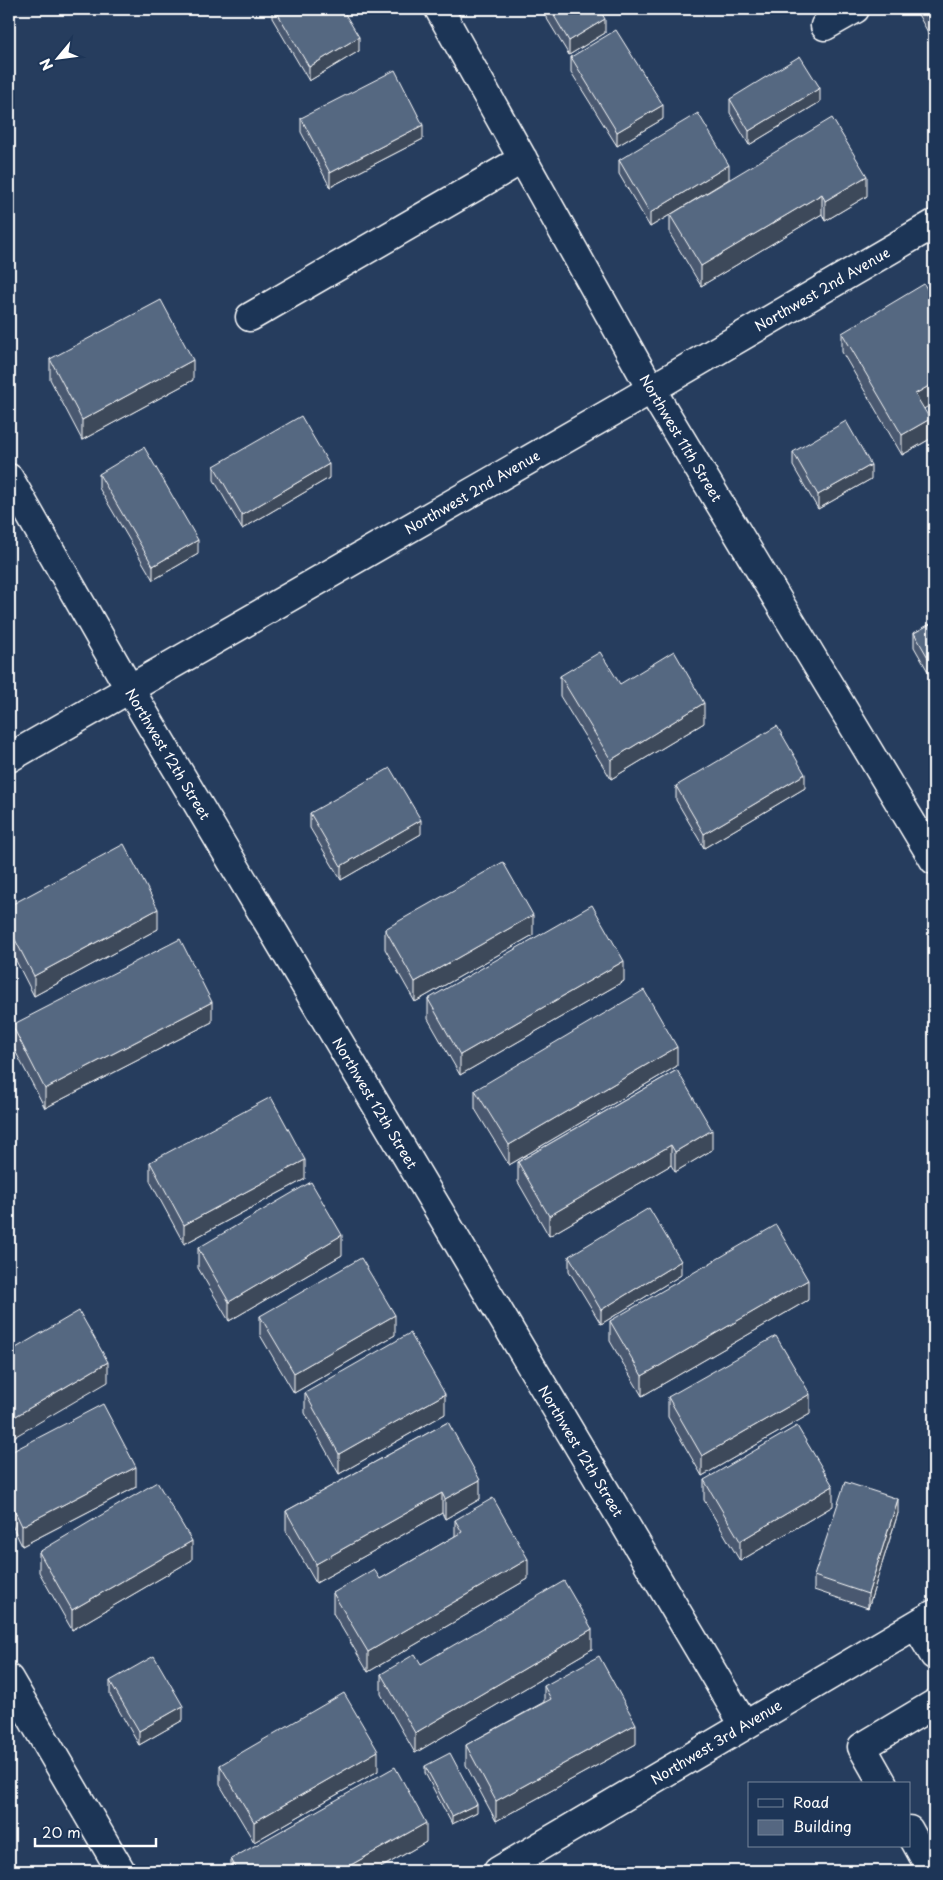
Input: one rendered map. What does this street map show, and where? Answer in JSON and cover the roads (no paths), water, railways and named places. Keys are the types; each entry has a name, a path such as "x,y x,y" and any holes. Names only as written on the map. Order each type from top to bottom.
{"street":[{"name":"Northwest 11th Street","path":"439,9 651,389 934,860"},
{"path":"825,26 855,9"},
{"path":"250,317 523,159"},
{"name":"Northwest 2nd Avenue","path":"9,758 934,224"},
{"name":"Northwest 12th Street","path":"9,478 129,688 744,1725"},
{"path":"925,1620 934,1654"},
{"name":"Northwest 3rd Avenue","path":"498,1871 925,1620"},
{"path":"9,1679 121,1871"},
{"path":"882,1782 862,1747 934,1704"},
{"path":"910,1832 925,1859 934,1854"}]}
